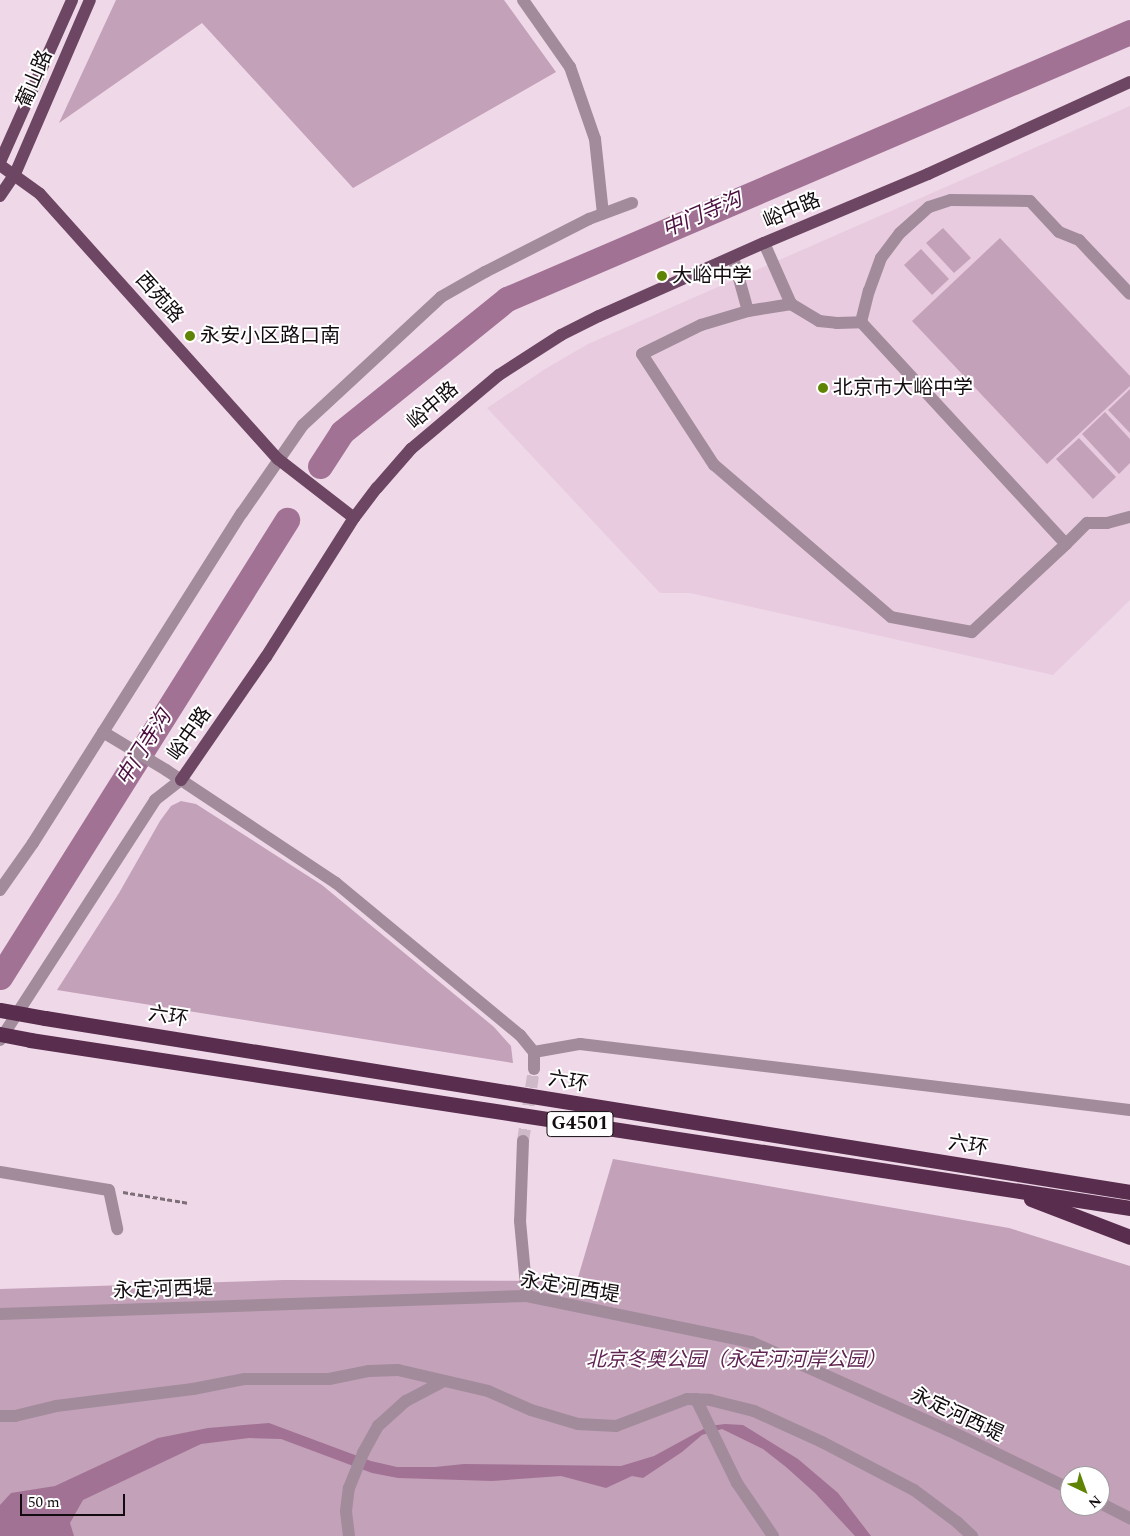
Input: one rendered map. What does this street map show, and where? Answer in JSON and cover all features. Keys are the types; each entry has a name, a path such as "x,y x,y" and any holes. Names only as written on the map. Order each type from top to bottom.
{"highway":[{"name":"六环","path":"0,1010 1130,1192"},
{"name":"六环","path":"0,1034 1130,1208"},
{"path":"1002,1187 1130,1237"}],"main road":[{"name":"葡山路","path":"0,164 72,0"},
{"name":"葡山路","path":"0,196 15,174 90,0"},
{"name":"峪中路","path":"181,780 266,657 354,518 411,449 499,375 561,335 764,243 928,174 1130,82"},
{"name":"西苑路","path":"0,164 40,194 278,459 354,518"}],"street":[{"path":"523,0 570,68 595,139 603,214"},
{"path":"861,322 869,291 881,258 900,233 929,207 951,200 977,198 1030,201 1059,232 1079,240 1130,294"},
{"path":"0,890 104,732 278,459 303,425 441,297 485,272 603,214 632,202"},
{"path":"764,243 791,304 820,321 837,323 861,322 1066,544"},
{"path":"733,257 748,311"},
{"path":"791,304 748,311 702,325 642,354 714,465 891,617 972,632 1087,523 1107,523 1130,517"},
{"path":"104,732 166,770 336,883 520,1035 534,1052 534,1069"},
{"name":"峪中路","path":"0,1040 155,800 181,780"},
{"path":"534,1052 580,1044 1130,1110"},
{"path":"523,1141 520,1221 527,1296"},
{"path":"0,1172 109,1190 117,1228"},
{"name":"永定河西堤","path":"0,1314 527,1296 751,1342 948,1430 1060,1484"},
{"path":"0,1416 15,1416 56,1406 193,1389 245,1379 329,1379 369,1371 398,1370 488,1391 531,1410 578,1424 616,1426 687,1399 696,1399 754,1410 822,1442 914,1490 957,1522 972,1536"},
{"path":"349,1536 346,1511 349,1488 363,1453 378,1426 406,1400 444,1381"},
{"path":"696,1399 737,1483 773,1536"},
{"path":"1110,1509 1130,1518"}],"path":[{"path":"109,1190 189,1203"}],"shaded area":[{"name":"北京市大峪中学","path":"1130,106 1130,600 1053,675 690,593 660,593 487,408 545,369 588,344"},
{"path":"269,1423 371,1461 397,1467 435,1467 464,1464 621,1466 654,1456 709,1426 725,1424 743,1425 798,1459 838,1493 871,1536 855,1536 815,1493 786,1467 763,1449 722,1429 702,1435 682,1452 643,1478 632,1476 606,1488 561,1476 492,1481 398,1478 372,1473 281,1439 249,1438 201,1444 83,1500 70,1523 74,1536 0,1536 0,1505 11,1493 55,1486 158,1438 208,1428"}],"green space":[{"path":"116,0 504,0 556,72 353,188 202,23 59,123"},
{"path":"943,228 971,258 954,273 926,243"},
{"path":"1000,238 1130,376 1130,386 1047,464 912,321"},
{"path":"921,249 949,279 932,295 904,265"},
{"path":"1130,389 1130,433 1108,410"},
{"path":"1105,412 1130,439 1130,463 1119,474 1082,434"},
{"path":"1079,438 1116,477 1093,499 1056,459"},
{"path":"181,801 196,804 322,885 494,1027 511,1046 513,1063 57,990 119,893 160,821 171,806"},
{"name":"北京冬奥公园（永定河河岸公园）","path":"613,1159 1009,1228 1130,1266 1130,1536 0,1536 0,1289 284,1280 577,1281"}],"waterway":[{"name":"中门寺沟","path":"320,466 342,432 507,299 1130,32"},
{"name":"中门寺沟","path":"0,977 287,520"}],"tunnel":[{"path":"523,1141 534,1069"}],"place":[{"name":"大峪中学","path":"662,276"},
{"name":"永安小区路口南","path":"190,336"},
{"name":"北京市大峪中学","path":"823,388"}]}
